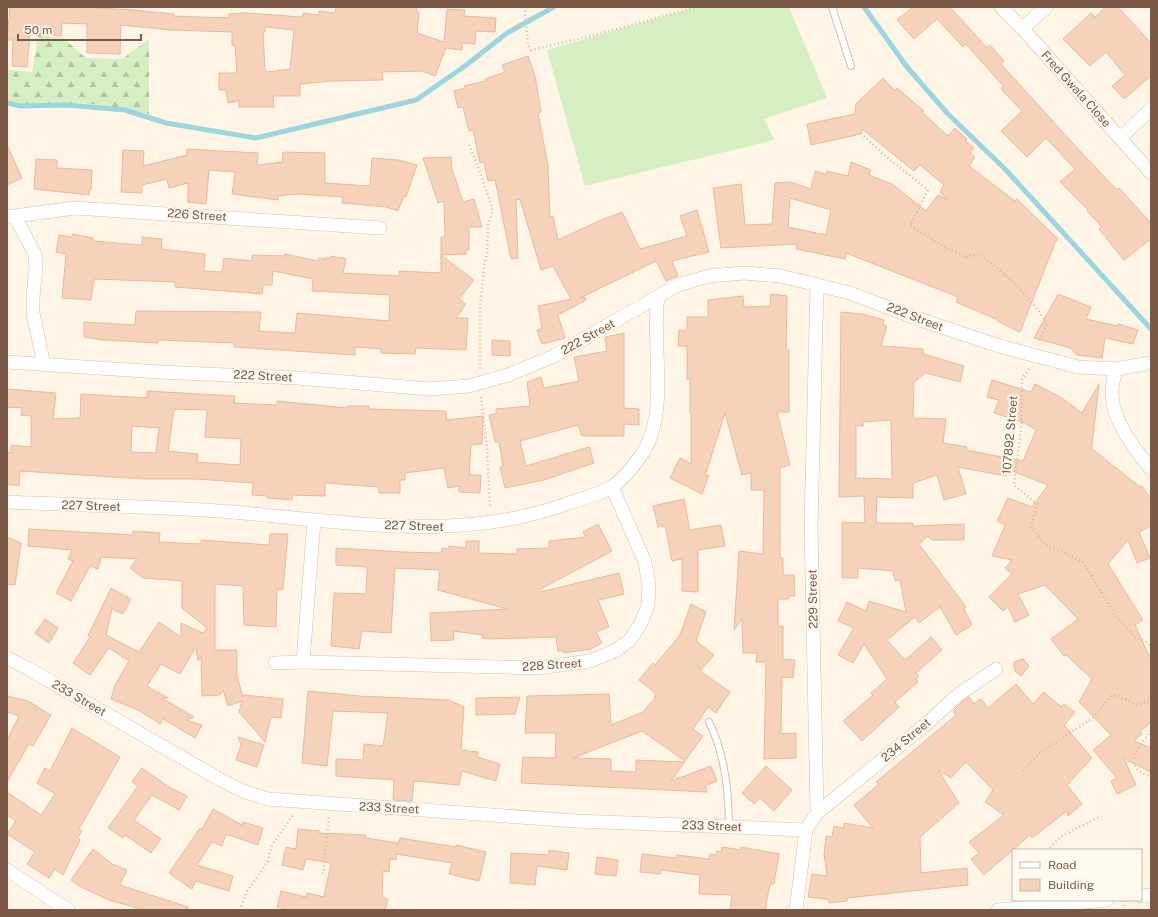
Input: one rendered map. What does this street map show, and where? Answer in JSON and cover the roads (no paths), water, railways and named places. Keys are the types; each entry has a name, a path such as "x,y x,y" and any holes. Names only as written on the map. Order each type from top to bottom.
{"street":[{"name":"Fred Gwala Close","path":"1000,7 1022,28 1151,173"},
{"path":"1022,28 1047,7"},
{"path":"1120,138 1151,109"},
{"name":"226 Street","path":"44,365 33,313 36,267 35,254 11,217 75,208 380,228"},
{"name":"222 Street","path":"7,362 297,378 430,389 469,386 508,375 554,356 678,286 709,276 744,273 781,276 850,293 921,320 1043,358 1078,367 1116,369 1151,362"},
{"name":"229 Street","path":"817,284 811,526 817,813"},
{"name":"227 Street","path":"7,502 206,510 314,521 460,527 556,508 612,487 629,470 645,449 653,427 657,402 655,312 658,297"},
{"path":"1116,369 1112,394 1114,411 1127,434 1151,469"},
{"name":"228 Street","path":"275,663 303,662 538,668 590,662 615,651 630,640 642,623 648,605 649,587 644,562 612,487"},
{"path":"303,662 314,521"},
{"name":"233 Street","path":"7,658 225,782 243,791 268,799 576,821 806,830"},
{"name":"234 Street","path":"817,813 925,725 958,695 996,669"},
{"path":"796,910 806,830 817,813"},
{"path":"7,870 68,910"},
{"path":"998,910 1096,901"}],"lane":[{"path":"832,7 851,66"},
{"path":"709,722 716,736 726,778 729,804 729,827"}],"waterway":[{"path":"7,103 21,106 66,105 125,110 166,123 256,138 416,100 465,66 507,33 554,7"},
{"path":"864,7 907,67 948,114 1005,169 1151,329"}]}
